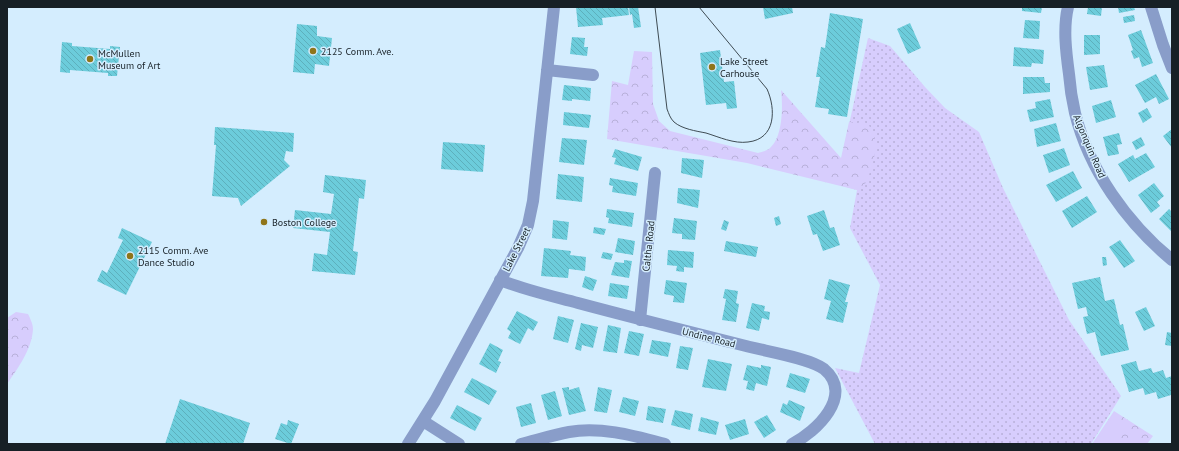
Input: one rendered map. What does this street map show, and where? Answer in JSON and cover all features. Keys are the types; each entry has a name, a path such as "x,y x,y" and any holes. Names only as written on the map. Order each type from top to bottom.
{"street":[{"name":"Lake Street","path":"408,444 424,421 524,236 531,213 554,7"},
{"name":"Algonquin Road","path":"1068,7 1066,53 1075,113 1096,167 1114,198 1154,245 1172,260"},
{"path":"1151,7 1171,63"},
{"path":"547,70 593,75"},
{"name":"Caltha Road","path":"640,320 655,173"},
{"name":"Undine Road","path":"500,280 640,320 796,358 824,370 834,385 835,395 833,405 819,424 805,436 792,444"},
{"path":"424,421 459,444"},
{"path":"521,444 570,432 589,431 638,437 665,444"}],"green space":[{"path":"868,38 890,46 945,108 979,132 1003,188 1069,320 1121,396 1091,444 875,444 835,368 859,373 880,285 850,228 857,190 836,184"},
{"path":"634,51 652,52 653,104 659,121 670,131 758,153 766,151 774,143 780,129 782,112 781,90 841,158 849,122 867,123 872,130 876,145 874,159 867,182 857,190 747,163 607,139 612,81 628,85"},
{"path":"16,312 28,314 33,329 27,351 20,365 7,384 7,318"},
{"path":"1114,411 1153,436 1147,444 1092,444"},
{"path":"1111,420 1126,429 1117,444 1096,444"},
{"path":"1131,433 1146,442 1144,444 1124,444"}],"building":[{"path":"576,7 628,7 629,15 602,18 603,25 578,27"},
{"path":"629,7 638,7 641,27 634,28 632,14 630,15"},
{"path":"763,7 792,7 793,13 765,19"},
{"path":"1022,7 1042,7 1041,13 1022,11"},
{"path":"1088,7 1102,7 1101,16 1087,14"},
{"path":"1118,7 1134,7 1135,10 1119,13"},
{"path":"830,13 863,19 847,117 828,114 829,109 815,107 820,77 816,77 821,47 825,48"},
{"path":"1134,15 1135,21 1124,23 1123,17"},
{"path":"1025,20 1040,21 1039,39 1023,38"},
{"path":"910,23 921,48 908,54 897,29"},
{"name":"2125 Comm. Ave.","path":"297,24 317,26 317,36 332,38 329,66 315,64 314,74 293,72"},
{"path":"1141,30 1153,63 1142,67 1139,57 1134,59 1131,51 1133,50 1128,35"},
{"path":"1084,35 1100,35 1100,54 1084,55"},
{"path":"572,37 585,38 584,47 588,47 587,56 570,54"},
{"name":"McMullen Museum of Art","path":"62,42 72,43 72,46 110,49 110,46 120,47 117,76 108,76 108,73 70,70 70,73 60,72"},
{"path":"1014,47 1044,50 1043,64 1032,63 1031,67 1013,66"},
{"name":"Lake Street Carhouse","path":"720,50 724,82 734,81 737,108 727,109 726,103 706,105 700,53"},
{"path":"1104,65 1108,87 1090,90 1086,67"},
{"path":"1156,74 1169,99 1159,104 1156,97 1145,103 1135,85"},
{"path":"1023,77 1044,77 1045,83 1050,83 1050,92 1023,94"},
{"path":"564,85 591,88 590,101 572,99 572,101 562,100"},
{"path":"1050,99 1054,117 1030,122 1027,110 1036,108 1035,102"},
{"path":"1111,100 1116,117 1096,123 1092,106"},
{"path":"1147,108 1152,117 1143,123 1138,113"},
{"path":"564,112 591,115 589,128 563,125"},
{"path":"1056,123 1061,141 1037,147 1034,129"},
{"path":"215,127 294,133 293,152 286,151 284,160 290,166 241,206 238,198 212,196 216,145 214,145"},
{"path":"1172,129 1172,148 1163,136"},
{"path":"1119,133 1122,144 1117,145 1119,154 1108,156 1103,137"},
{"path":"1141,137 1145,145 1136,150 1132,142"},
{"path":"562,138 587,140 584,165 559,162"},
{"path":"443,142 485,145 483,172 441,169"},
{"path":"1064,148 1070,165 1049,173 1043,155"},
{"path":"615,149 642,157 638,171 614,164 616,158 612,157"},
{"path":"1146,153 1155,167 1129,182 1118,164 1133,155 1135,159"},
{"path":"682,158 704,160 702,178 681,173"},
{"path":"1073,171 1082,188 1056,202 1046,185"},
{"path":"558,174 584,177 582,202 556,199"},
{"path":"325,175 366,180 364,199 359,198 353,251 358,252 355,275 312,271 314,253 327,255 330,232 293,228 295,210 331,214 334,194 323,192"},
{"path":"610,178 638,183 636,196 612,192 613,186 609,185"},
{"path":"1154,183 1164,196 1157,202 1160,206 1151,213 1138,195"},
{"path":"678,188 700,190 698,208 677,203"},
{"path":"1087,196 1097,212 1072,228 1062,211"},
{"path":"607,209 634,213 632,227 608,223 609,218 606,217"},
{"path":"1169,209 1172,212 1172,232 1159,219"},
{"path":"824,210 830,228 834,227 840,245 823,251 817,234 813,235 807,216"},
{"path":"779,216 781,224 776,226 774,218"},
{"path":"674,218 697,221 695,240 682,239 682,234 672,233"},
{"path":"553,220 569,222 567,240 552,238"},
{"path":"724,220 729,222 726,231 721,229"},
{"path":"594,227 606,229 604,235 593,233"},
{"name":"2115 Comm. Ave Dance Studio","path":"122,228 152,242 126,295 97,281 102,270 107,273 123,240 118,238"},
{"path":"618,238 635,241 633,255 615,252"},
{"path":"1120,240 1135,261 1124,268 1109,247"},
{"path":"726,241 758,247 756,257 724,251"},
{"path":"544,248 571,251 570,255 586,257 585,271 569,269 568,278 541,276"},
{"path":"668,250 694,252 693,268 684,267 684,272 676,271 677,266 667,265"},
{"path":"603,252 613,254 611,260 601,258"},
{"path":"1102,257 1106,257 1107,265 1103,266"},
{"path":"624,260 632,261 629,278 611,275 615,262 624,263"},
{"path":"585,276 597,280 593,291 582,287"},
{"path":"1100,277 1105,301 1114,299 1120,325 1123,324 1129,350 1101,356 1095,332 1087,334 1083,317 1088,316 1086,307 1078,309 1072,283"},
{"path":"829,279 850,285 845,302 848,302 843,323 826,319 831,301 824,299"},
{"path":"666,280 687,283 684,303 673,302 674,296 664,294"},
{"path":"610,283 629,286 627,299 608,296"},
{"path":"725,289 738,291 736,303 739,304 736,322 722,320 726,299 723,298"},
{"path":"752,303 765,306 764,311 770,312 769,320 762,318 759,331 746,328"},
{"path":"1146,307 1155,326 1144,331 1135,312"},
{"path":"517,311 538,322 533,331 528,328 520,344 508,338 511,332 507,329"},
{"path":"558,316 574,320 568,343 553,339"},
{"path":"581,323 598,327 593,348 582,345 581,351 575,349"},
{"path":"608,325 621,328 617,353 603,351"},
{"path":"629,331 644,334 639,356 624,353"},
{"path":"1167,332 1172,333 1172,346 1165,345"},
{"path":"652,340 671,343 668,357 649,353"},
{"path":"490,343 503,350 498,361 501,362 496,373 479,364"},
{"path":"680,346 693,348 688,370 676,368"},
{"path":"708,359 732,364 726,391 702,387"},
{"path":"1136,361 1139,371 1151,368 1153,373 1163,370 1166,378 1172,376 1172,398 1171,395 1158,399 1156,392 1145,395 1143,388 1129,392 1121,365"},
{"path":"747,365 761,368 761,365 771,367 767,386 756,383 754,391 746,389 748,381 743,380"},
{"path":"790,373 810,379 805,393 786,387"},
{"path":"472,378 497,391 489,405 464,392"},
{"path":"569,387 569,390 579,387 586,411 569,415 562,388"},
{"path":"598,387 612,390 607,413 594,411"},
{"path":"555,391 562,416 548,420 541,395"},
{"path":"623,397 639,401 635,416 619,412"},
{"path":"180,399 250,423 243,444 165,444"},
{"path":"789,400 805,407 800,421 780,412 783,403 787,405"},
{"path":"531,403 536,423 521,427 516,407"},
{"path":"457,405 482,418 475,431 450,418"},
{"path":"648,406 666,409 663,423 646,420"},
{"path":"675,410 693,414 690,430 671,425"},
{"path":"767,415 776,430 764,438 754,422"},
{"path":"701,417 719,422 716,435 698,431"},
{"path":"745,419 749,434 730,440 725,425"},
{"path":"288,420 299,424 291,444 275,439 281,423 287,425"}],"tram line":[{"path":"655,7 667,109 673,120 685,128 732,141 748,142 757,140 769,129 771,122 772,105 767,89 699,7"}],"place":[{"name":"2125 Comm. Ave.","path":"313,51"},
{"name":"McMullen Museum of Art","path":"90,59"},
{"name":"Lake Street Carhouse","path":"712,67"},
{"name":"Boston College","path":"264,222"},
{"name":"2115 Comm. Ave Dance Studio","path":"130,256"}]}
